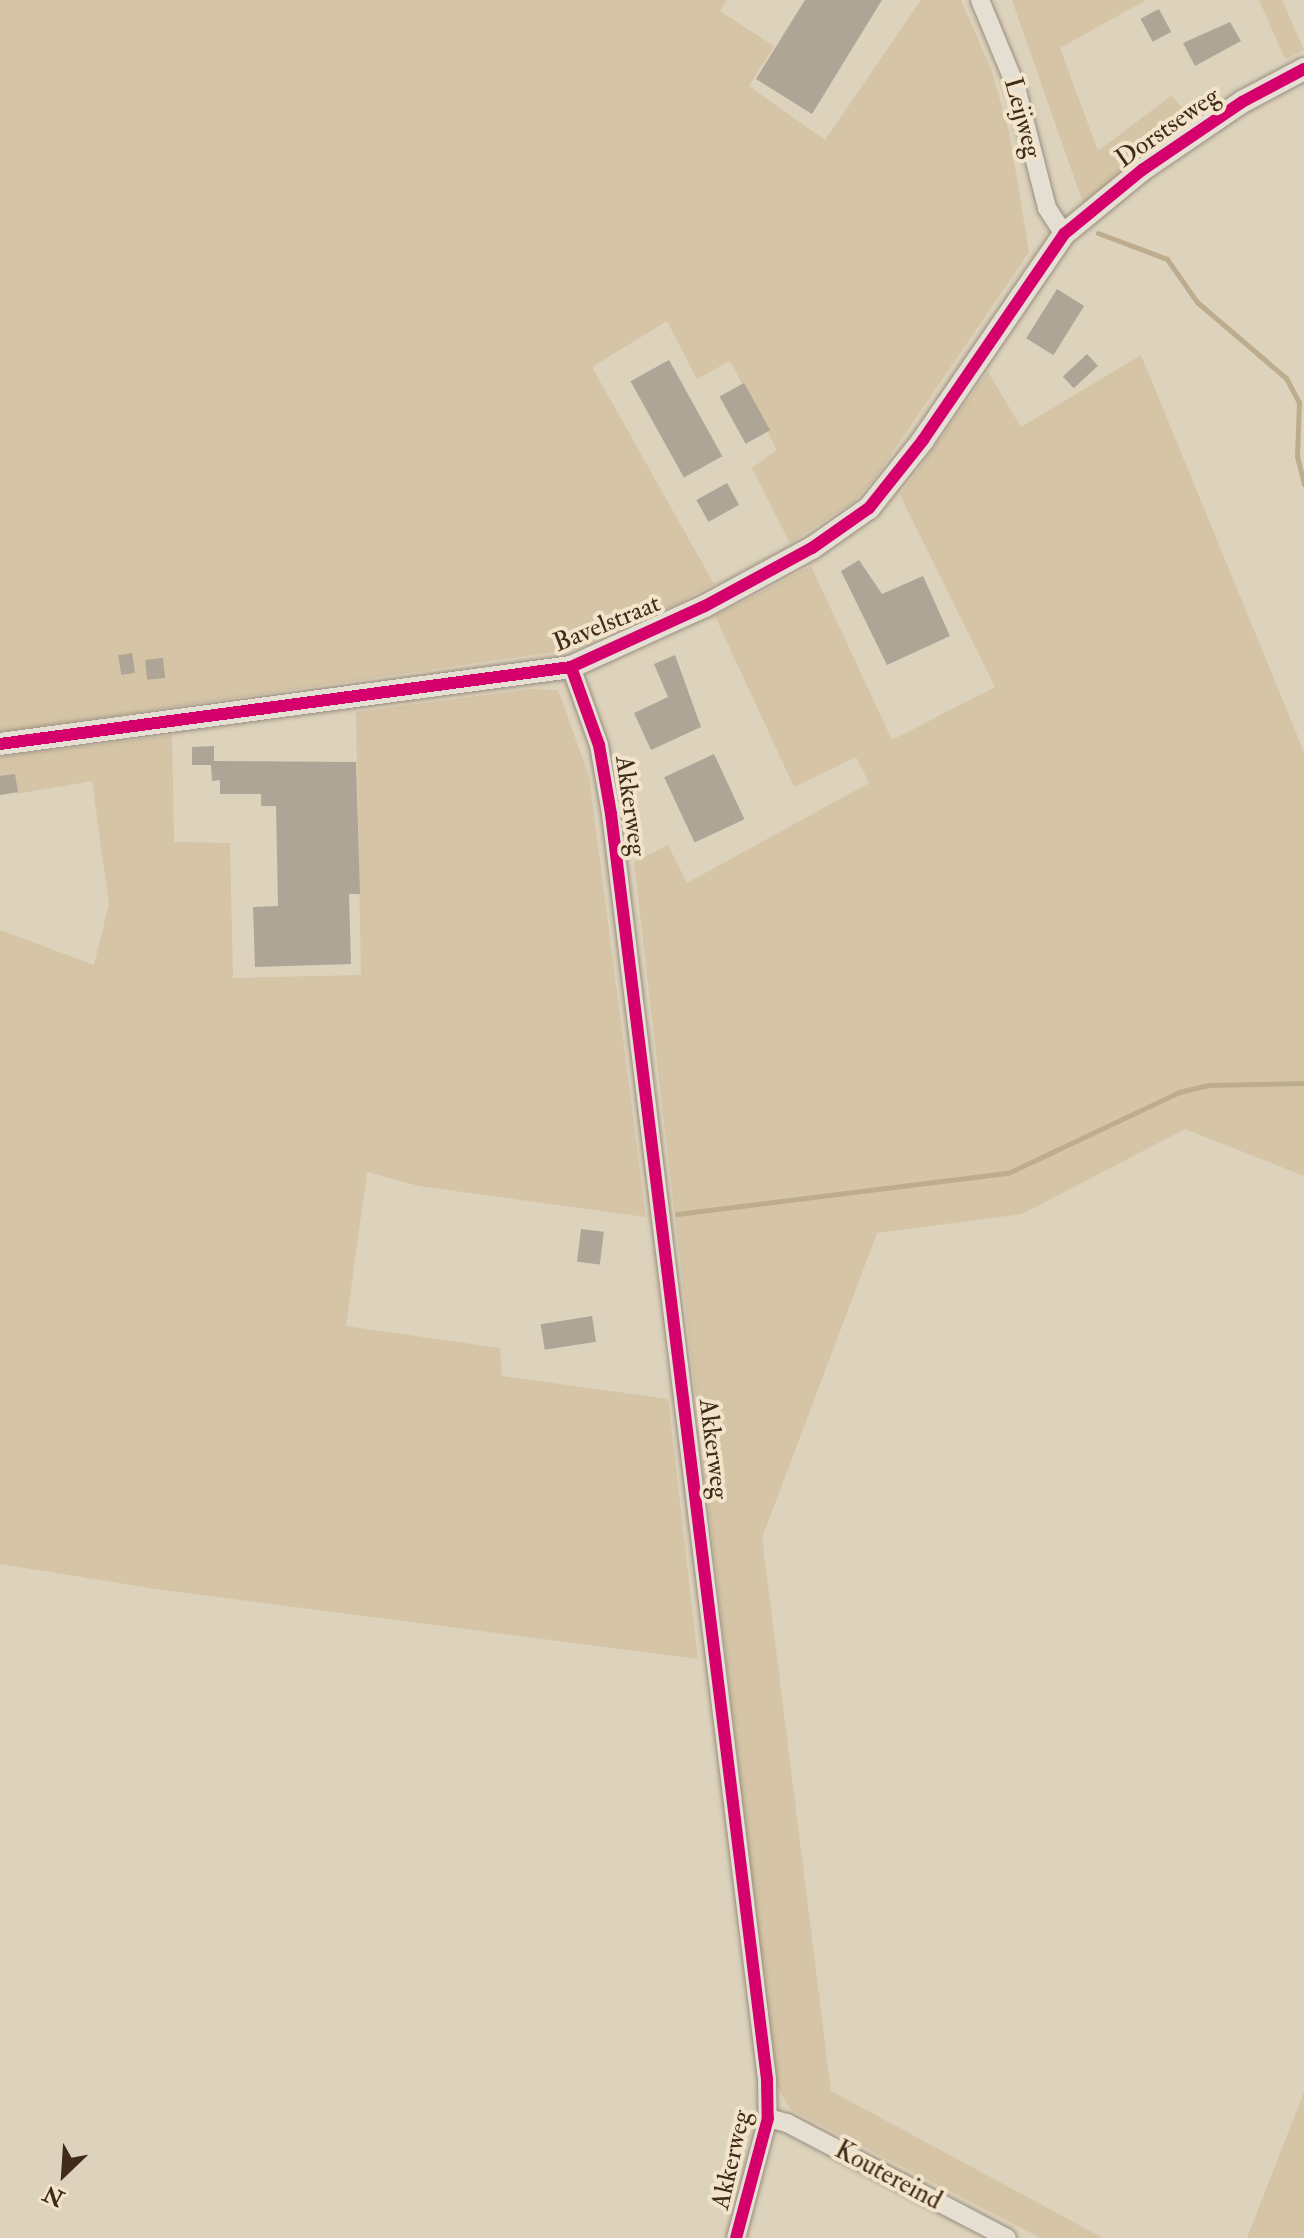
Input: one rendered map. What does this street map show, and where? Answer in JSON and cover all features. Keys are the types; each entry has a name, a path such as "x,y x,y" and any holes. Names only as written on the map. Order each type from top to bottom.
{"street":[{"name":"Leijweg","path":"980,0 1016,87 1047,208 1064,234"},
{"name":"Dorstseweg","path":"1064,234 1142,170 1242,102 1304,69"},
{"name":"Bavelstraat","path":"0,744 571,667 749,583 869,508 917,448 1064,234"},
{"name":"Akkerweg","path":"571,667 599,745 611,814 722,1702 768,2118 736,2238"},
{"name":"Koutereind","path":"768,2118 787,2123 1007,2238"}],"shaded area":[{"path":"0,0 727,0 720,11 774,46 749,86 825,140 921,0 961,0 991,69 1009,131 1029,252 875,478 855,501 790,543 752,468 777,450 730,361 697,379 667,321 592,367 714,584 675,605 554,652 0,732"},
{"path":"1012,0 1146,0 1060,48 1098,151 1171,96 1192,117 1083,203"},
{"path":"1259,0 1282,0 1304,50 1285,59"},
{"path":"1141,355 1304,752 1304,1176 1185,1129 1022,1214 877,1233 762,1538 831,2091 1103,2238 1041,2238 790,2109 775,2082 634,862 668,845 687,883 869,783 856,757 794,787 715,616 811,566 892,740 995,687 900,495 988,372 1021,427"},
{"path":"530,689 558,690 589,776 646,1217 419,1186 367,1172 346,1326 500,1348 502,1376 668,1399 698,1659 163,1590 0,1564 0,930 94,965 109,904 92,781 16,794 14,780 0,782 0,757 172,735 174,842 230,843 233,978 361,975 356,712"},
{"path":"1304,2092 1304,2238 1247,2238"}],"building":[{"path":"805,0 882,0 812,114 756,79"},
{"path":"1159,9 1171,32 1153,42 1140,19"},
{"path":"1230,22 1241,41 1195,66 1183,43"},
{"path":"1057,289 1084,306 1053,355 1026,338"},
{"path":"1087,354 1098,366 1074,388 1063,377"},
{"path":"669,360 722,456 684,478 631,381"},
{"path":"744,383 770,430 746,444 720,397"},
{"path":"727,483 739,505 709,522 696,500"},
{"path":"859,560 882,594 923,576 950,636 887,665 841,571"},
{"path":"132,653 135,673 121,675 118,655"},
{"path":"675,655 701,727 651,750 634,713 668,697 654,664"},
{"path":"163,658 165,678 147,680 145,660"},
{"path":"214,746 214,761 356,762 360,894 349,894 351,964 255,967 253,907 278,906 276,806 261,806 261,794 220,794 220,780 212,781 211,765 192,765 192,747"},
{"path":"714,754 744,819 695,842 664,777"},
{"path":"15,774 18,792 0,795 0,776"},
{"path":"581,1229 604,1232 600,1265 577,1262"},
{"path":"592,1316 596,1342 545,1350 541,1324"}],"waterway":[{"path":"1098,233 1167,259 1197,302 1286,378 1299,402 1297,456 1304,484"},
{"path":"677,1214 1008,1173 1179,1092 1209,1085 1304,1083"}],"cycle path":[{"path":"0,744 571,667 705,606 812,548 869,508 923,440 1064,234 1142,170 1242,102 1304,69"},
{"path":"571,667 599,745 611,814 767,2079 768,2118 736,2238"}]}
